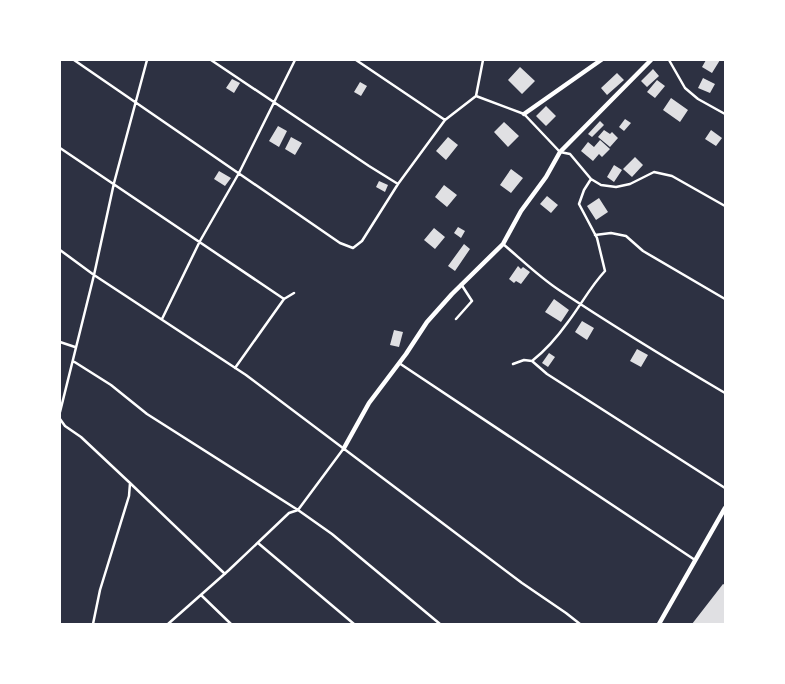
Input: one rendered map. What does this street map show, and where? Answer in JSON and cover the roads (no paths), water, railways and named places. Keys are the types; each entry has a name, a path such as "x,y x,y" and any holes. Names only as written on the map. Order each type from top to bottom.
{"street":[{"path":"524,114 601,60"},
{"path":"344,448 369,403 428,322 462,284 503,244 521,211 546,177 560,152 651,60"},
{"path":"659,624 725,508"}],"lane":[{"path":"74,60 340,243 353,248 362,241 398,184 445,120 476,96 482,60"},
{"path":"60,412 94,275 114,183 147,60"},
{"path":"211,60 398,184"},
{"path":"162,319 200,241 239,173 295,60"},
{"path":"356,60 445,120"},
{"path":"668,60 684,88 725,114"},
{"path":"476,96 524,114 560,152 570,154 591,179 601,185 616,188 630,184 654,172 672,176 725,206"},
{"path":"60,148 284,298"},
{"path":"532,361 544,351 569,321 580,303 605,271 595,235 578,204 591,179"},
{"path":"595,235 611,232 626,236 643,251 725,299"},
{"path":"503,244 558,290 608,323 725,394"},
{"path":"60,250 94,275 235,368 344,448 522,584 580,624"},
{"path":"456,318 472,300 462,284"},
{"path":"235,368 284,298 294,293"},
{"path":"60,342 76,347"},
{"path":"513,364 524,360 532,361 546,374 725,488"},
{"path":"73,361 111,384 147,414 298,510 361,557 440,624"},
{"path":"399,363 695,560"},
{"path":"60,419 65,426 81,437 225,574"},
{"path":"168,624 289,514 298,510 344,448"},
{"path":"93,624 100,590 129,496 130,483"},
{"path":"258,543 354,624"},
{"path":"201,595 231,624"}]}
